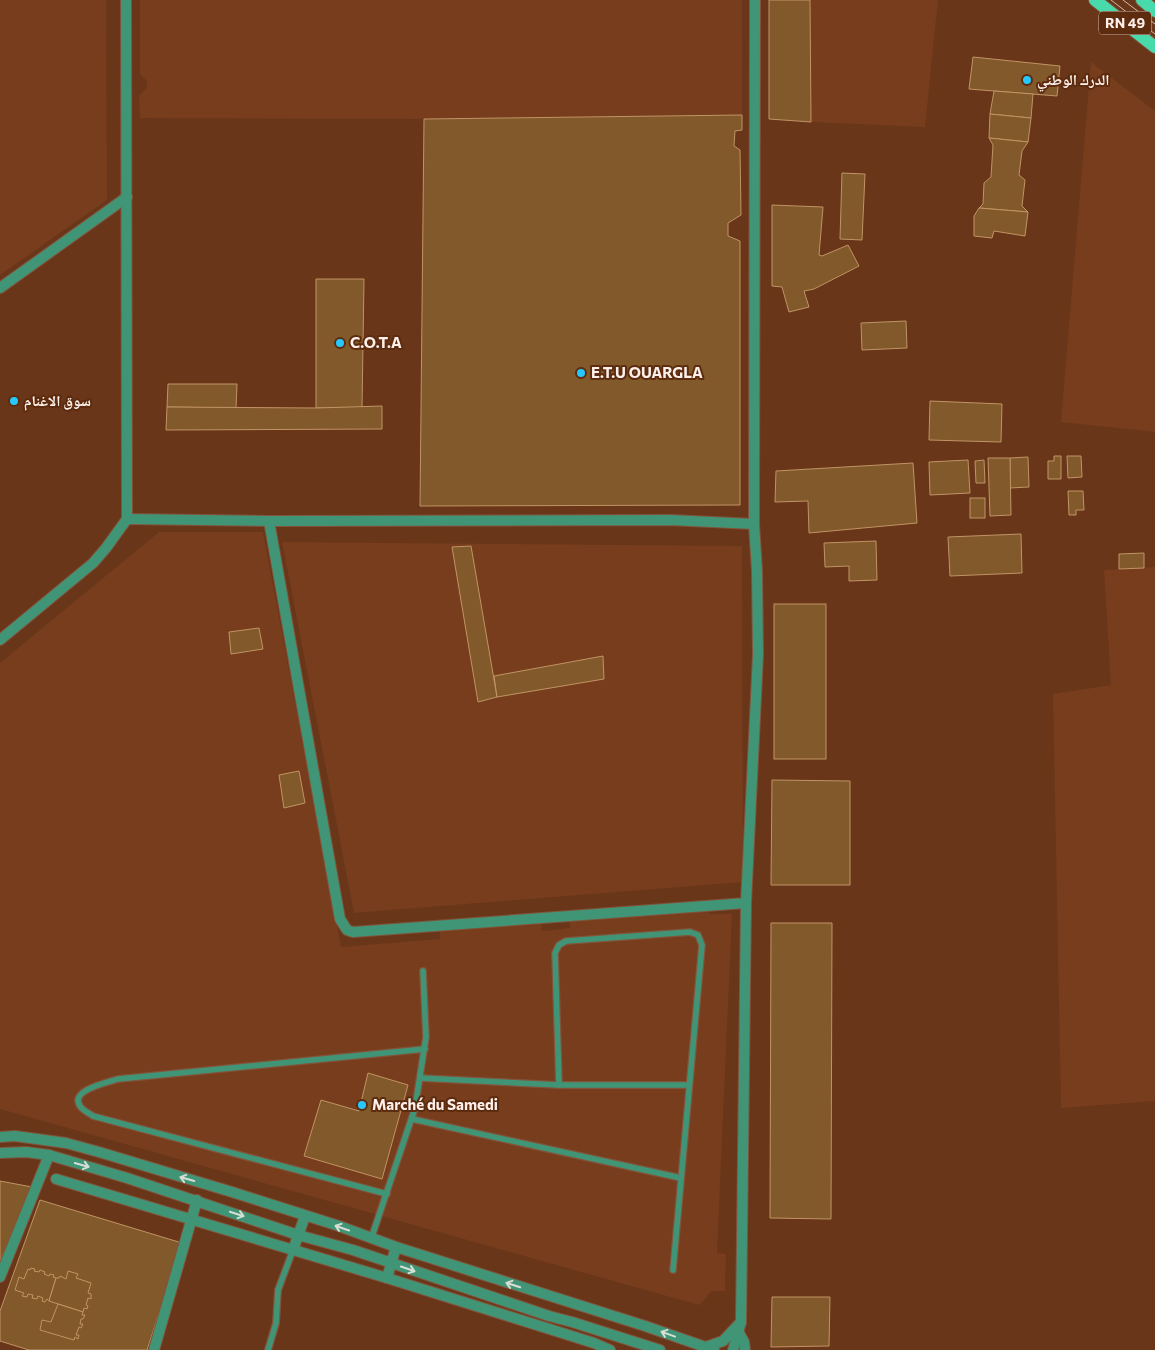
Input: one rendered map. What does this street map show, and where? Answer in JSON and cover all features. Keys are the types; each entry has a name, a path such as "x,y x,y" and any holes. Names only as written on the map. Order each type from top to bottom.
{"main road":[{"name":"RN 49","path":"1095,0 1155,47"},
{"name":"RN 49","path":"1142,0 1155,11"}],"street":[{"path":"0,640 93,563 127,519 126,0"},
{"path":"733,1350 739,1327 746,903 758,655 757,571 754,524 756,0"},
{"path":"0,288 127,197"},
{"path":"127,519 269,521 670,520 754,524"},
{"path":"269,521 340,919 347,930 353,932 746,903"},
{"path":"0,1137 15,1136 66,1142 339,1226 371,1239 645,1326 709,1349 723,1342 739,1327"},
{"path":"0,1153 26,1152 49,1155 127,1178 298,1235 353,1250 548,1316 660,1350"},
{"path":"0,1277 49,1155"},
{"path":"56,1179 387,1278 594,1343 610,1350"},
{"path":"154,1350 197,1200"},
{"path":"293,1250 305,1216"},
{"path":"387,1278 396,1247"},
{"path":"572,1322 578,1306"},
{"path":"739,1327 745,1350"},
{"path":"594,1343 598,1330"}],"lane":[{"path":"559,1085 555,954 559,945 566,941 690,932 698,935 702,945 673,1270"},
{"path":"371,1239 416,1108 426,1037 423,971"},
{"path":"386,1194 93,1116 80,1107 78,1100 80,1095 89,1088 118,1078 424,1048"},
{"path":"420,1078 559,1085 689,1085"},
{"path":"412,1119 681,1178"},
{"path":"268,1350 276,1324 278,1290 293,1250"}],"shaded area":[{"path":"0,0 106,0 107,200 0,275"},
{"path":"140,0 742,0 742,115 424,119 140,118 139,95 146,89 147,81 140,74"},
{"path":"810,0 938,0 925,127 811,122"},
{"path":"1091,62 1155,111 1155,432 1061,422"},
{"path":"159,532 263,532 341,947 440,939 440,928 541,918 542,931 570,928 569,917 709,905 709,914 732,914 717,1253 726,1254 725,1291 712,1291 699,1305 0,1109 0,663"},
{"path":"282,542 742,546 743,882 354,913"},
{"path":"1155,567 1155,1101 1061,1108 1053,694 1111,685 1104,570"}],"building":[{"path":"769,0 810,0 811,122 769,119"},
{"path":"973,57 1060,66 1057,96 969,89"},
{"path":"994,91 1033,94 1031,118 990,114"},
{"path":"990,114 1031,118 1028,142 989,138"},
{"name":"E.T.U OUARGLA","path":"742,115 742,130 735,131 734,146 740,150 741,215 728,223 728,236 740,241 740,505 420,506 424,119"},
{"path":"989,138 1028,142 1022,151 1019,175 1025,180 1022,206 1028,212 979,208 983,204 984,183 991,177 993,145"},
{"path":"842,173 865,174 862,240 840,239"},
{"path":"772,205 823,207 819,255 822,256 848,245 859,266 814,289 804,291 809,307 789,312 782,287 772,286"},
{"path":"979,208 1028,212 1025,236 994,231 992,238 974,236 974,216"},
{"name":"C.O.T.A","path":"316,279 364,279 362,408 316,408"},
{"path":"906,321 907,348 862,350 861,323"},
{"path":"168,384 237,384 236,408 167,407"},
{"path":"930,401 1002,404 1001,442 929,440"},
{"path":"382,406 382,429 166,430 167,407 316,408"},
{"path":"1054,456 1061,456 1061,479 1048,479 1048,461 1054,461"},
{"path":"1067,456 1081,456 1082,477 1068,478"},
{"path":"1028,457 1029,487 1010,488 1010,458"},
{"path":"988,458 1010,458 1011,515 990,516"},
{"path":"968,460 970,493 930,495 929,462"},
{"path":"984,460 985,483 976,483 975,461"},
{"path":"913,463 917,523 809,533 808,501 775,502 776,471"},
{"path":"1068,491 1083,491 1084,510 1076,510 1076,515 1069,515"},
{"path":"970,498 985,498 985,518 970,518"},
{"path":"1021,534 1022,573 950,576 948,537"},
{"path":"876,541 877,580 849,581 849,566 825,567 824,543"},
{"path":"471,546 497,697 478,702 452,547"},
{"path":"1144,553 1144,568 1119,569 1119,554"},
{"path":"774,604 826,604 826,759 774,759"},
{"path":"259,628 263,649 231,654 229,632"},
{"path":"603,656 604,679 497,697 494,676"},
{"path":"299,771 305,803 284,808 279,775"},
{"path":"772,780 850,781 850,885 771,885"},
{"path":"771,923 832,923 831,1219 770,1218"},
{"path":"368,1073 408,1085 382,1179 304,1156 321,1100 359,1111"},
{"path":"0,1181 32,1187 0,1262"},
{"path":"40,1200 182,1243 147,1350 29,1350 0,1341 0,1311"},
{"path":"31,1268 35,1269 34,1271 39,1272 40,1270 45,1272 44,1274 49,1276 50,1274 54,1275 53,1277 56,1278 49,1301 47,1299 45,1302 42,1301 43,1298 38,1296 37,1299 32,1298 33,1295 28,1294 27,1297 22,1296 24,1293 15,1290 19,1277 24,1279 28,1269 30,1270"},
{"path":"68,1271 78,1274 76,1278 91,1283 88,1293 91,1294 91,1299 88,1298 87,1309 84,1308 83,1312 49,1301 56,1278 60,1276 66,1279"},
{"path":"772,1297 830,1297 829,1346 771,1347"},
{"path":"58,1304 83,1312 82,1315 85,1315 81,1319 80,1324 83,1324 81,1328 79,1327 76,1335 79,1335 78,1339 75,1337 74,1340 40,1330 42,1320 51,1322"}],"tram line":[{"path":"1111,0 1155,34"},
{"path":"1123,0 1155,24"}],"place":[{"name":"الدرك الوطني","path":"1027,80"},
{"name":"C.O.T.A","path":"340,343"},
{"name":"E.T.U OUARGLA","path":"581,373"},
{"name":"سوق الاغنام","path":"14,401"},
{"name":"Marché du Samedi","path":"362,1105"}]}
